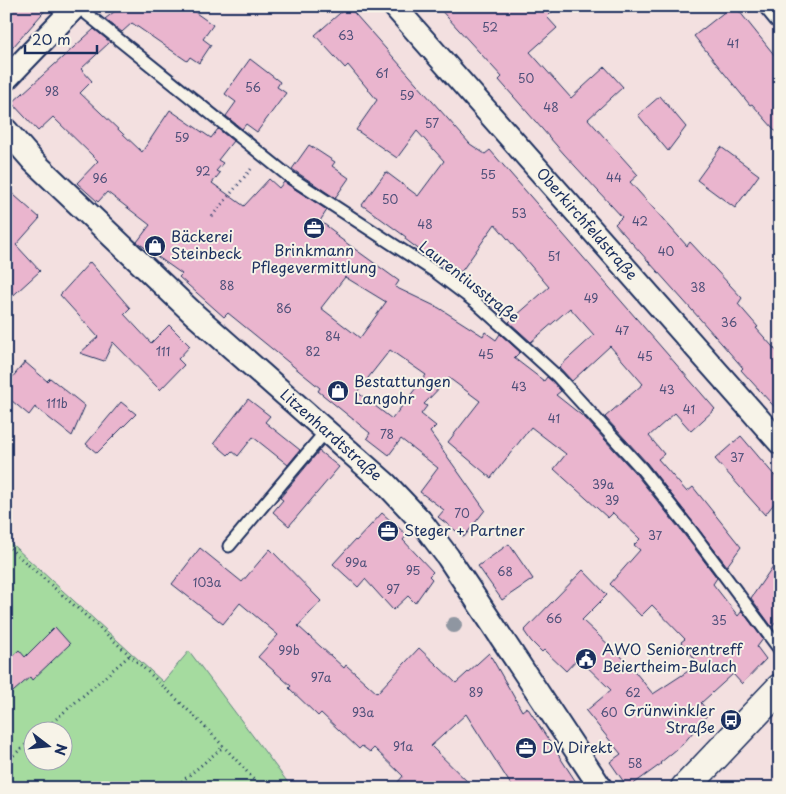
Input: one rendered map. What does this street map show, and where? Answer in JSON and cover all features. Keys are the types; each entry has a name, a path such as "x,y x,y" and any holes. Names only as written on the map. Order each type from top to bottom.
{"street":[{"path":"6,79 76,6"},
{"name":"Oberkirchfeldstraße","path":"394,6 780,444"},
{"path":"772,6 780,16"},
{"name":"Litzenhardtstraße","path":"6,130 33,161 194,315 386,484 420,520 448,556 601,788"},
{"path":"685,788 780,688"}],"lane":[{"name":"Laurentiusstraße","path":"76,6 291,178 438,272 480,306 558,377 641,468 692,532 780,650"},
{"path":"229,546 326,431"}],"path":[{"path":"212,216 262,156"},
{"path":"6,545 160,684 261,788"},
{"path":"53,722 129,656"},
{"path":"174,788 223,747"},
{"path":"6,762 22,748"}],"green space":[{"path":"6,539 163,682 189,651 292,788 6,788"}],"building":[{"path":"15,6 49,6 6,55 6,16"},
{"path":"109,6 186,6 213,25 203,39 211,45 199,63 190,57 187,61 132,23 122,32 105,19 115,11"},
{"path":"348,6 470,144 485,154 490,150 715,409 691,431 675,413 649,436 664,454 658,459 687,492 693,487 741,547 727,566 647,463 605,417 643,384 610,346 572,381 559,367 594,335 570,308 531,342 509,322 549,287 495,224 461,272 450,264 447,269 362,205 386,172 418,196 444,161 417,131 397,158 356,130 377,100 348,65 345,68 315,35"},
{"path":"437,6 558,6 547,17 557,28 530,52 571,98 605,67 623,87 588,119 638,175 630,182 687,246 690,242 742,298 738,304 780,355 780,413 741,370 743,368 615,224 622,217 499,80 502,77"},
{"path":"732,6 735,6 780,62 780,136 752,104 750,105 694,36"},
{"path":"94,29 110,42 81,69 92,81 80,93 142,152 170,110 211,138 218,129 233,141 218,160 223,163 216,171 220,173 212,183 244,206 269,179 279,188 284,182 327,210 320,221 336,233 334,234 399,281 395,287 439,308 483,336 485,332 496,340 500,334 520,352 514,358 544,381 547,377 553,382 561,391 556,395 585,418 635,473 717,578 713,584 738,616 742,611 763,639 757,647 766,659 742,684 733,674 701,703 709,713 683,744 661,764 628,788 610,762 621,754 586,711 611,690 578,658 566,671 544,650 542,652 524,631 583,570 607,595 582,620 627,662 653,694 699,664 681,642 685,639 652,605 641,616 610,584 640,550 634,545 640,539 613,513 608,518 554,469 566,454 531,427 491,478 448,442 480,401 449,378 424,404 427,406 421,414 436,426 430,432 485,510 464,537 438,517 444,510 420,492 438,468 401,439 389,455 367,438 370,433 318,391 320,388 228,313 224,317 179,277 182,274 137,242 150,225 107,192 98,202 77,183 98,161 53,117 38,131 12,103","holes":["345,277 386,302 360,338 321,308","390,350 426,375 392,419 357,392"]},
{"path":"250,59 280,82 277,87 286,93 257,132 246,124 242,129 226,116 236,102 225,94"},
{"path":"660,96 686,127 668,151 638,115"},
{"path":"309,145 335,162 332,166 349,178 335,198 292,169"},
{"path":"721,147 759,175 735,208 697,180"},
{"path":"6,188 40,218 16,245 40,271 6,302"},
{"path":"90,262 130,308 124,314 151,343 169,325 190,346 178,359 184,365 160,390 113,342 104,361 80,353 98,337 60,295"},
{"path":"25,362 47,381 50,378 85,406 72,436 35,407 29,415 6,396 6,385"},
{"path":"248,399 270,416 265,422 300,450 288,465 253,437 238,456 232,451 228,455 214,443"},
{"path":"121,402 136,414 97,453 86,444"},
{"path":"741,436 780,482 780,496 765,515 715,459"},
{"path":"319,451 339,467 289,526 273,512 283,500 280,498"},
{"path":"382,513 407,535 403,540 433,572 429,576 432,579 415,603 408,596 393,610 365,579 358,587 333,564"},
{"path":"509,544 533,579 502,600 478,566"},
{"path":"200,548 242,582 270,549 321,601 298,626 344,668 346,665 377,693 419,648 456,683 489,653 522,711 527,707 580,788 513,788 466,714 431,746 474,788 393,788 403,776 374,748 370,752 362,746 359,749 321,713 318,716 289,688 291,686 258,657 278,635 240,603 223,624 172,584"},
{"path":"780,556 780,617 772,627 751,598"},
{"path":"55,627 70,644 32,680 30,677 6,698 6,662 19,650 25,657"}],"place":[{"name":"Brinkmann Pflegevermittlung","path":"314,228"},
{"name":"Bäckerei Steinbeck","path":"155,246"},
{"name":"Bestattungen Langohr","path":"338,391"},
{"name":"Steger + Partner","path":"388,531"},
{"name":"AWO Seniorentreff Beiertheim-Bulach","path":"586,659"},
{"name":"Grünwinkler Straße","path":"731,720"},
{"name":"DV Direkt","path":"526,748"}]}
